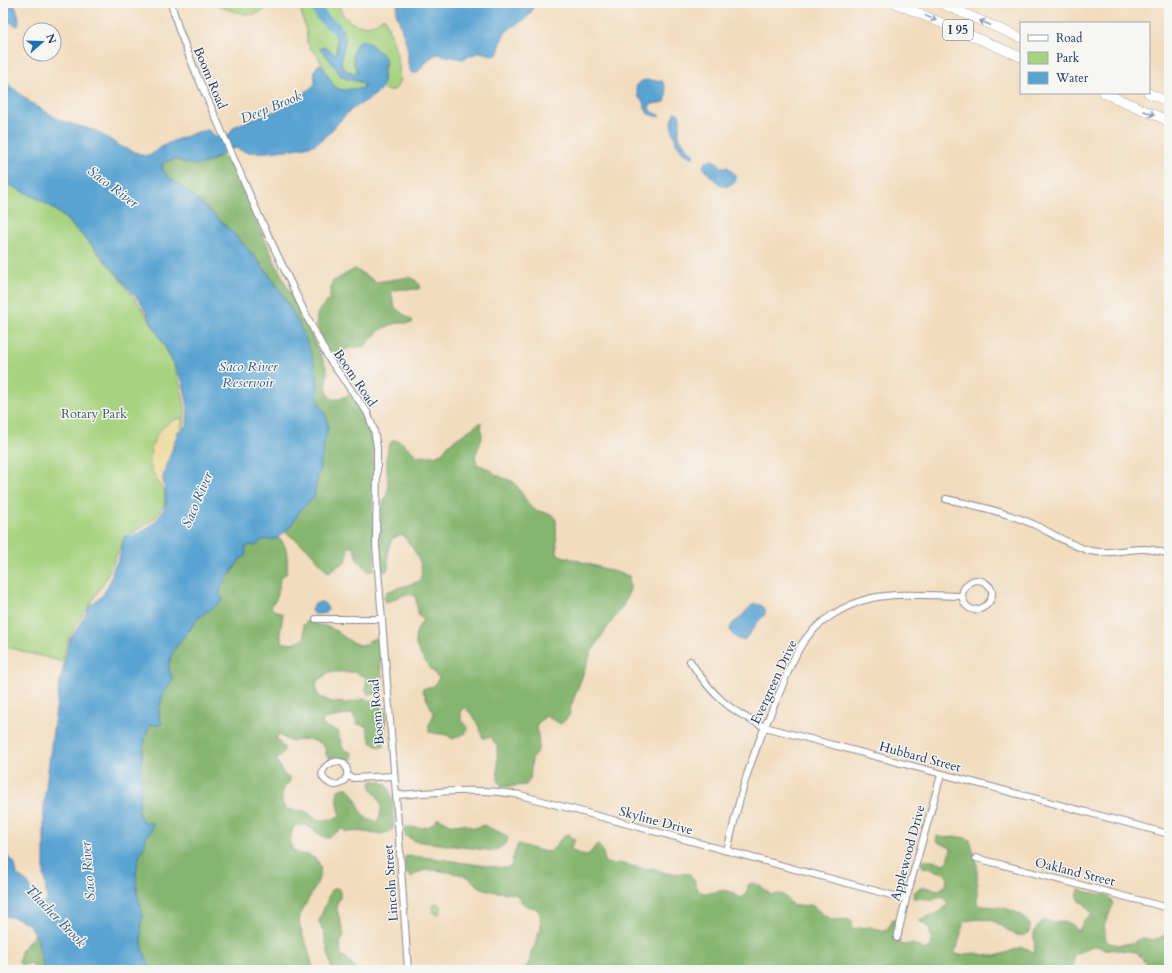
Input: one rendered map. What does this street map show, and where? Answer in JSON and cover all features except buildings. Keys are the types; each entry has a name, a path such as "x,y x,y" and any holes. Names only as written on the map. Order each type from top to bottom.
{"highway":[{"name":"I 95","path":"896,3 1020,57"},
{"name":"I 95","path":"940,3 1020,38"},
{"path":"1106,94 1169,121"},
{"path":"1150,94 1169,102"}],"street":[{"name":"Boom Road","path":"171,3 189,56 216,120 316,337 329,359 364,407 372,425 377,454 376,545 393,776 396,795"},
{"path":"946,499 1014,516 1072,544 1091,551 1108,553 1144,548 1169,554"},
{"path":"977,580 988,585 992,594 986,607 979,610 968,607 962,596 966,585 977,580"},
{"name":"Evergreen Drive","path":"727,851 750,767 765,727 792,662 800,647 811,634 832,615 858,603 880,597 898,595 962,596"},
{"path":"316,620 381,619"},
{"name":"Hubbard Street","path":"690,661 708,688 723,702 739,715 765,727 941,775 1169,834"},
{"name":"Applewood Drive","path":"897,938 906,899 941,775"},
{"path":"347,776 359,779 393,776"},
{"name":"Skyline Drive","path":"396,795 460,790 501,792 520,795 906,899"},
{"name":"Lincoln Street","path":"396,795 408,970"},
{"name":"Oakland Street","path":"976,858 1169,908"}],"green space":[{"path":"212,3 270,3 266,9 258,13 245,14"},
{"path":"299,3 311,3 313,12 320,22 333,28 337,39 336,53 334,54 330,50 320,49 346,79 362,83 364,88 341,91 332,84 318,56 310,48 307,42 307,35"},
{"path":"320,3 337,3 345,17 357,25 373,25 384,17 397,55 399,67 398,86 392,91 382,88 386,63 354,64 358,73 357,74 343,66 341,57 345,41 344,34 339,25 324,12"},
{"path":"222,154 229,161 276,264 327,369 326,385 329,395 333,399 340,399 348,395 353,398 369,425 373,452 372,497 374,570 369,572 358,561 353,546 351,546 348,548 346,560 334,568 330,573 306,547 285,532 301,509 310,502 314,496 328,428 327,419 319,404 317,396 318,384 312,361 302,332 289,305 255,256 212,213 166,175 163,171 162,165 164,162 176,159 184,163 207,163"},
{"name":"Rotary Park","path":"3,175 65,218 91,245 123,283 141,307 165,346 177,374 185,406 184,429 164,494 165,503 154,519 125,537 104,582 75,626 68,640 63,662 3,646"},
{"path":"355,269 376,282 410,277 420,285 419,289 402,289 391,292 395,308 413,321 412,323 398,323 390,325 379,331 365,346 345,349 342,362 340,362 322,338 318,329 317,315 320,309 329,300 332,282"},
{"path":"481,422 482,438 475,456 477,464 491,470 496,475 514,482 532,509 553,515 556,520 557,552 559,555 629,576 630,589 623,606 591,653 571,706 569,716 561,724 546,716 537,724 539,748 532,759 530,779 526,785 502,787 498,780 497,746 491,737 483,738 476,720 465,707 461,711 461,719 467,728 466,733 453,739 447,735 429,732 429,725 434,714 422,689 434,686 439,678 422,657 416,645 416,633 423,619 419,616 415,596 407,594 386,603 384,598 386,592 420,581 421,574 418,556 403,535 392,539 388,549 388,567 386,572 383,571 380,524 388,489 388,448 395,440 407,446 417,456 434,456 442,453 449,444"},
{"path":"280,539 285,546 287,555 287,573 280,578 276,600 272,603 271,607 283,614 280,633 282,642 294,643 305,637 303,625 307,621 333,629 356,644 367,645 369,641 376,638 379,641 382,683 376,694 368,694 366,690 366,677 354,672 329,672 316,682 316,691 320,697 331,702 347,703 364,699 382,705 386,710 384,747 376,746 371,742 366,726 357,724 353,714 323,719 323,726 338,731 344,750 351,752 353,757 350,760 330,758 326,755 326,750 321,743 308,739 293,741 287,740 280,735 276,738 285,749 276,761 284,775 291,780 282,790 282,803 287,810 305,811 317,820 334,819 340,815 337,797 338,790 348,788 364,816 375,822 379,819 381,807 379,799 372,790 370,784 374,780 386,785 391,794 393,829 386,833 379,834 346,832 344,828 327,838 304,825 294,826 290,839 293,851 299,854 311,856 318,862 321,869 319,878 299,922 312,962 313,970 153,970 143,950 141,923 143,916 137,893 136,872 139,857 146,838 151,831 152,823 145,823 139,815 142,752 147,732 150,725 159,725 160,704 173,679 169,666 170,659 176,646 199,617 220,603 219,595 221,587 246,553 245,548 250,545 255,546 262,540"},
{"path":"438,818 451,825 464,824 474,828 484,825 506,836 508,838 506,844 494,851 415,841 406,836 403,830 405,827 427,827"},
{"path":"569,834 575,840 571,847 572,851 585,856 590,853 597,844 603,851 605,863 620,863 640,868 655,869 665,873 690,874 697,889 703,893 728,891 742,898 747,893 748,885 752,883 761,886 771,895 784,895 793,906 811,905 832,919 845,919 852,921 852,929 870,927 886,931 893,919 896,919 897,923 895,936 898,942 903,945 914,944 924,950 931,947 932,940 929,928 919,920 931,916 948,904 944,898 913,898 914,892 923,887 939,890 945,886 948,878 944,873 923,867 921,863 923,860 933,860 943,864 948,859 951,848 936,841 937,836 945,838 961,837 970,840 977,863 977,903 980,906 1003,908 1019,914 1025,918 1029,924 1030,932 1025,935 1015,934 990,920 964,921 957,948 954,951 958,955 975,953 997,956 1022,947 1030,950 1034,954 1034,933 1038,925 1043,921 1068,923 1071,924 1078,932 1085,919 1092,915 1084,903 1080,902 1077,894 1079,889 1107,895 1111,899 1113,905 1104,926 1106,940 1109,943 1119,945 1134,943 1138,939 1156,939 1168,934 1169,963 1165,963 1160,970 1155,970 1156,967 1145,963 1137,952 1105,949 1092,946 1079,953 1074,953 1073,970 525,970 530,960 531,951 535,946 538,933 541,930 540,913 534,907 525,905 516,894 484,889 464,875 445,871 426,870 421,871 411,877 405,868 405,857 410,856 508,868 512,864 513,856 518,844 549,852 562,838"},
{"path":"336,888 340,889 340,898 336,906 344,936 340,943 341,956 345,957 356,970 332,970 324,933 319,921 331,890"},
{"path":"435,903 442,906 439,914 432,912"},
{"path":"36,933 44,970 35,970 31,963 22,966 19,961 22,949"}],"sand":[{"path":"180,418 182,423 166,492 158,482 150,467 151,448 161,429"}],"water":[{"path":"3,3 12,3 18,13 18,26 3,18"},
{"path":"398,3 480,3 486,5 493,3 534,3 527,18 510,28 504,34 496,56 480,52 462,59 437,54 430,58 419,71 413,74 408,63 408,51 396,12"},
{"name":"Saco River Reservoir","path":"322,17 338,25 343,31 345,39 342,64 344,69 349,72 358,73 353,60 353,51 360,40 368,42 385,57 383,84 378,92 346,114 324,138 313,145 290,150 270,152 246,152 235,148 200,164 185,163 176,159 164,162 162,165 163,171 166,175 209,210 248,249 281,293 307,342 316,371 318,383 318,402 325,413 328,426 314,496 310,502 301,509 285,532 276,539 262,540 255,546 250,545 245,548 245,557 241,558 221,587 219,594 223,600 197,620 177,646 170,659 170,673 173,679 162,699 159,711 162,724 150,725 147,733 142,757 141,790 138,806 138,812 141,818 145,823 148,821 153,825 146,838 139,857 136,872 137,893 143,916 141,923 141,937 143,950 153,970 44,970 38,941 30,926 24,921 3,916 3,856 5,855 12,860 15,865 17,875 29,884 34,899 37,903 44,903 47,900 44,872 44,803 60,681 70,639 90,606 103,595 110,581 114,567 119,559 124,536 133,535 146,529 156,520 163,510 166,494 163,477 178,431 183,430 187,425 188,407 183,383 141,303 96,249 61,214 43,201 3,182 3,80 30,102 56,118 96,131 122,147 145,156 173,141 197,132 208,130 216,136 229,135 233,128 237,125 281,109 294,102 315,84 315,70 320,64 331,82 337,88 341,90 364,88 364,85 360,82 341,76 328,57 320,49 324,47 335,54 337,47 335,33"},
{"path":"642,81 662,81 665,88 665,102 652,104 649,107 650,110 659,115 659,117 648,114 642,100 638,97 636,86"},
{"path":"675,112 680,116 680,137 683,144 693,154 693,158 684,153 676,143 671,125"},
{"path":"711,159 718,163 721,167 728,167 737,177 735,182 728,186 722,186 711,176 703,166"},
{"path":"319,602 324,603 328,610 325,613 313,613 311,610 314,605"},
{"path":"753,604 762,606 765,613 745,639 738,639 731,633 730,628 733,623 739,619"}],"waterway":[{"name":"Deep Brook","path":"316,3 321,15 336,28"}],"water label":[{"name":"Saco River","path":"113,187"},
{"name":"Saco River","path":"197,500"},
{"name":"Saco River","path":"88,871"},
{"name":"Thacher Brook","path":"56,916"}]}
